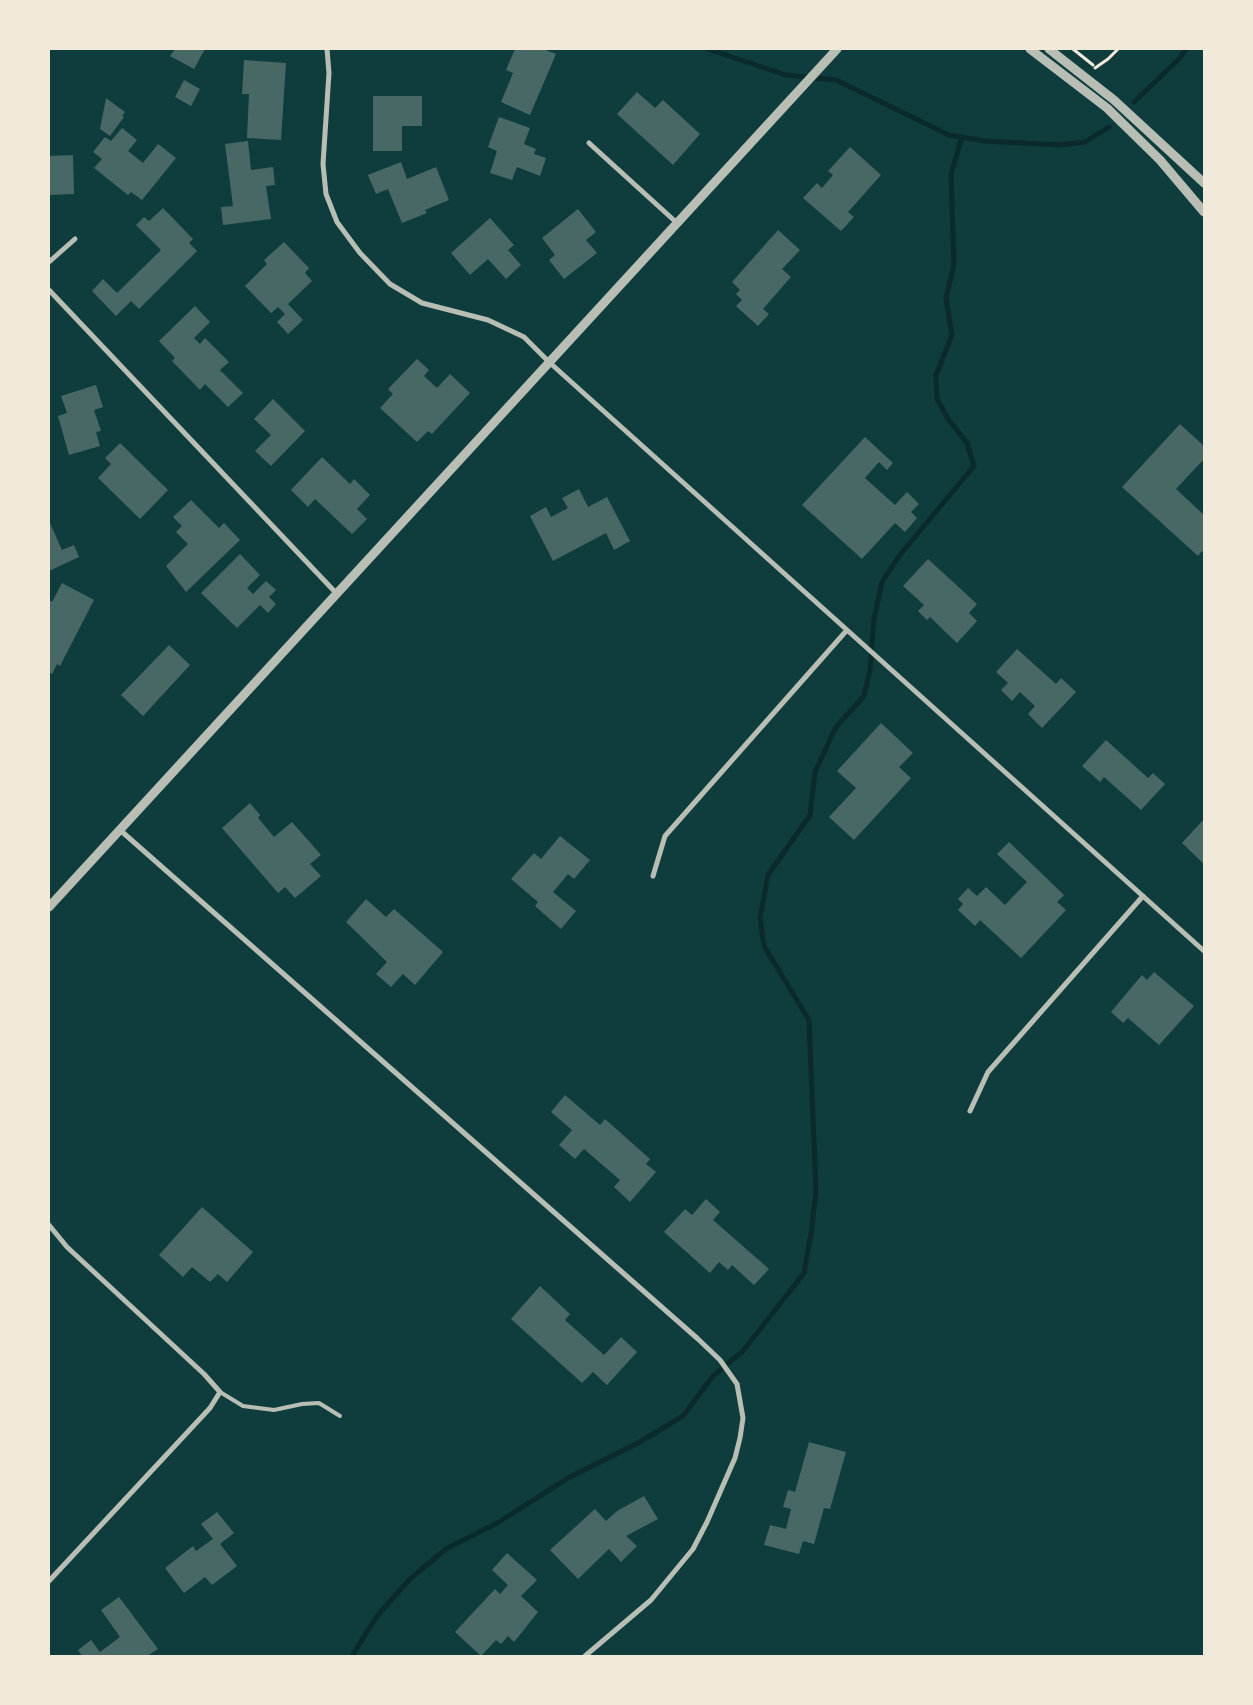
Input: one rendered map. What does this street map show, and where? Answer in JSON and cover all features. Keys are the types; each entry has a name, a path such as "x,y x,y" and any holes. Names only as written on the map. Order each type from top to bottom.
{"street":[{"path":"327,49 329,73 323,164 326,194 337,222 360,253 390,284 422,303 488,320 524,337 549,362 1204,952"},
{"path":"49,907 837,49"},
{"path":"1030,49 1107,108 1160,160 1187,195 1204,212"},
{"path":"1049,49 1114,100 1204,183"},
{"path":"589,143 677,223"},
{"path":"49,262 75,239"},
{"path":"49,290 337,594"},
{"path":"652,876 665,836 846,630"},
{"path":"120,830 698,1340 720,1360 737,1384 743,1418 735,1458 708,1522 693,1549 652,1600 585,1656"},
{"path":"970,1111 988,1072 1143,896"},
{"path":"49,1226 67,1247 197,1367 220,1392 210,1408 49,1581"}],"lane":[{"path":"220,1392 243,1406 274,1410 302,1404 319,1403 340,1416"}],"path":[{"path":"1095,68 1108,60 1118,49"}],"building":[{"path":"175,49 205,49 194,69 170,56"},
{"path":"515,49 543,49 556,54 530,115 501,102 513,73 506,70"},
{"path":"244,60 286,63 281,140 247,138 249,94 242,94"},
{"path":"184,80 200,89 191,106 175,97"},
{"path":"637,92 655,108 663,100 700,134 673,165 617,114"},
{"path":"373,96 422,96 422,126 402,126 402,151 373,151"},
{"path":"106,98 125,112 122,116 124,117 110,136 100,129"},
{"path":"499,117 530,128 524,144 536,149 534,154 546,158 540,176 517,167 512,180 490,173 497,151 488,147"},
{"path":"122,128 137,140 128,151 143,163 158,144 176,158 142,200 131,192 128,195 94,168 102,159 93,152 105,137 111,141"},
{"path":"248,141 251,170 273,167 275,185 266,186 271,219 223,225 221,207 233,206 225,144"},
{"path":"850,147 881,175 848,212 854,217 841,231 803,198 817,183 822,188 833,175 828,171"},
{"path":"73,155 74,194 49,195 49,156"},
{"path":"401,162 407,179 436,167 449,200 425,210 427,213 402,223 388,189 376,194 368,175"},
{"path":"163,208 193,239 189,243 197,251 139,309 131,301 116,316 92,291 103,279 117,293 161,250 136,225 144,217 149,221"},
{"path":"578,209 596,232 586,240 597,253 564,279 549,260 555,255 542,238"},
{"path":"490,218 514,245 508,250 521,265 506,279 488,259 470,275 451,253"},
{"path":"778,230 800,250 782,269 791,277 763,309 769,314 758,326 736,306 742,300 736,294 740,290 732,282"},
{"path":"284,242 309,268 305,273 312,281 288,304 303,320 288,334 277,322 285,314 278,307 271,313 245,286 267,264 264,260"},
{"path":"195,306 210,322 194,338 200,344 205,338 229,362 220,370 243,393 228,407 205,384 200,390 172,361 175,358 159,341"},
{"path":"417,359 429,370 424,376 437,388 450,374 470,393 432,434 428,431 417,442 380,408 393,394 388,389"},
{"path":"96,385 103,407 94,410 101,431 96,432 100,446 69,455 58,416 67,413 61,396"},
{"path":"273,399 305,431 271,466 255,451 271,435 254,419"},
{"path":"1180,424 1204,446 1204,459 1176,489 1204,515 1204,553 1202,551 1198,556 1122,487"},
{"path":"865,437 893,463 887,470 879,462 865,478 895,505 907,492 919,504 911,512 917,518 905,532 895,523 862,559 802,505"},
{"path":"120,443 168,490 140,519 98,478 111,464 105,458"},
{"path":"322,457 350,484 354,479 370,495 357,509 367,519 352,534 315,499 308,507 291,490"},
{"path":"579,489 588,507 607,497 630,541 614,550 606,533 553,561 530,516 546,507 551,517 568,508 562,498"},
{"path":"191,500 219,528 224,523 240,540 186,592 166,566 188,544 176,532 182,526 173,517"},
{"path":"49,521 62,550 74,545 79,557 49,571"},
{"path":"240,554 260,575 247,588 253,594 266,581 276,590 269,597 276,604 268,613 260,605 237,628 201,593"},
{"path":"928,559 977,604 969,613 977,621 957,643 930,617 927,620 918,611 924,605 903,586"},
{"path":"62,583 94,600 60,666 57,664 52,674 49,672 49,600 52,602"},
{"path":"169,645 190,665 143,716 121,695"},
{"path":"1017,649 1056,684 1061,678 1076,692 1042,728 1028,714 1035,706 1020,692 1012,701 1001,690 1008,683 996,672"},
{"path":"881,723 913,753 899,767 911,778 854,840 829,817 856,788 837,771"},
{"path":"1106,740 1148,778 1153,773 1165,784 1141,810 1104,777 1100,782 1082,766"},
{"path":"250,803 260,815 258,818 274,837 292,822 321,855 310,864 321,876 295,898 285,887 278,893 222,828"},
{"path":"1204,819 1204,864 1182,843"},
{"path":"560,836 590,860 574,879 568,874 553,892 576,911 561,929 535,906 538,902 511,879 534,853 541,859"},
{"path":"1009,842 1064,895 1057,902 1066,910 1021,958 980,920 975,926 958,910 963,904 958,899 968,888 977,896 986,887 1005,905 1027,882 997,854"},
{"path":"366,899 386,917 394,909 443,952 415,985 403,974 391,987 376,974 387,962 346,922"},
{"path":"1154,972 1194,1006 1159,1045 1128,1018 1123,1023 1111,1012 1142,975 1147,980"},
{"path":"565,1095 600,1125 605,1119 650,1159 646,1164 656,1172 630,1202 614,1187 620,1180 584,1149 575,1159 559,1145 572,1130 551,1112"},
{"path":"706,1199 720,1212 713,1220 769,1269 754,1285 732,1265 728,1270 719,1262 710,1273 664,1232 685,1209 692,1215"},
{"path":"202,1207 253,1252 227,1282 218,1274 210,1282 192,1267 183,1277 159,1255"},
{"path":"540,1286 570,1314 565,1320 604,1355 621,1337 637,1352 607,1385 593,1372 582,1383 511,1319"},
{"path":"809,1442 846,1452 830,1509 824,1508 814,1544 803,1541 799,1554 764,1545 770,1525 786,1529 791,1509 783,1507 788,1490 795,1492"},
{"path":"644,1496 658,1519 626,1536 637,1546 621,1562 609,1549 578,1579 550,1550 595,1509 606,1521 617,1511"},
{"path":"217,1512 234,1533 220,1544 237,1566 212,1585 205,1577 184,1593 165,1568 193,1546 196,1551 213,1539 201,1524"},
{"path":"507,1553 537,1580 521,1596 538,1612 514,1642 508,1636 501,1644 496,1640 481,1656 455,1632 495,1589 500,1594 508,1585 492,1570"},
{"path":"119,1597 158,1649 147,1656 82,1656 78,1650 91,1640 100,1652 120,1637 101,1610"}],"waterway":[{"path":"708,49 786,75 836,80 949,135 985,141 1059,145 1085,142 1109,127"},
{"path":"1134,102 1179,59 1186,49"},
{"path":"352,1656 377,1616 410,1579 446,1549 499,1522 568,1478 640,1442 683,1416 713,1376 743,1351 804,1273 816,1191 809,1020 764,946 760,918 768,875 810,815 815,772 836,727 864,696 870,670 874,619 882,582 899,556 974,466 967,443 948,419 937,399 936,375 952,335 946,298 954,265 951,174 962,137"}]}
